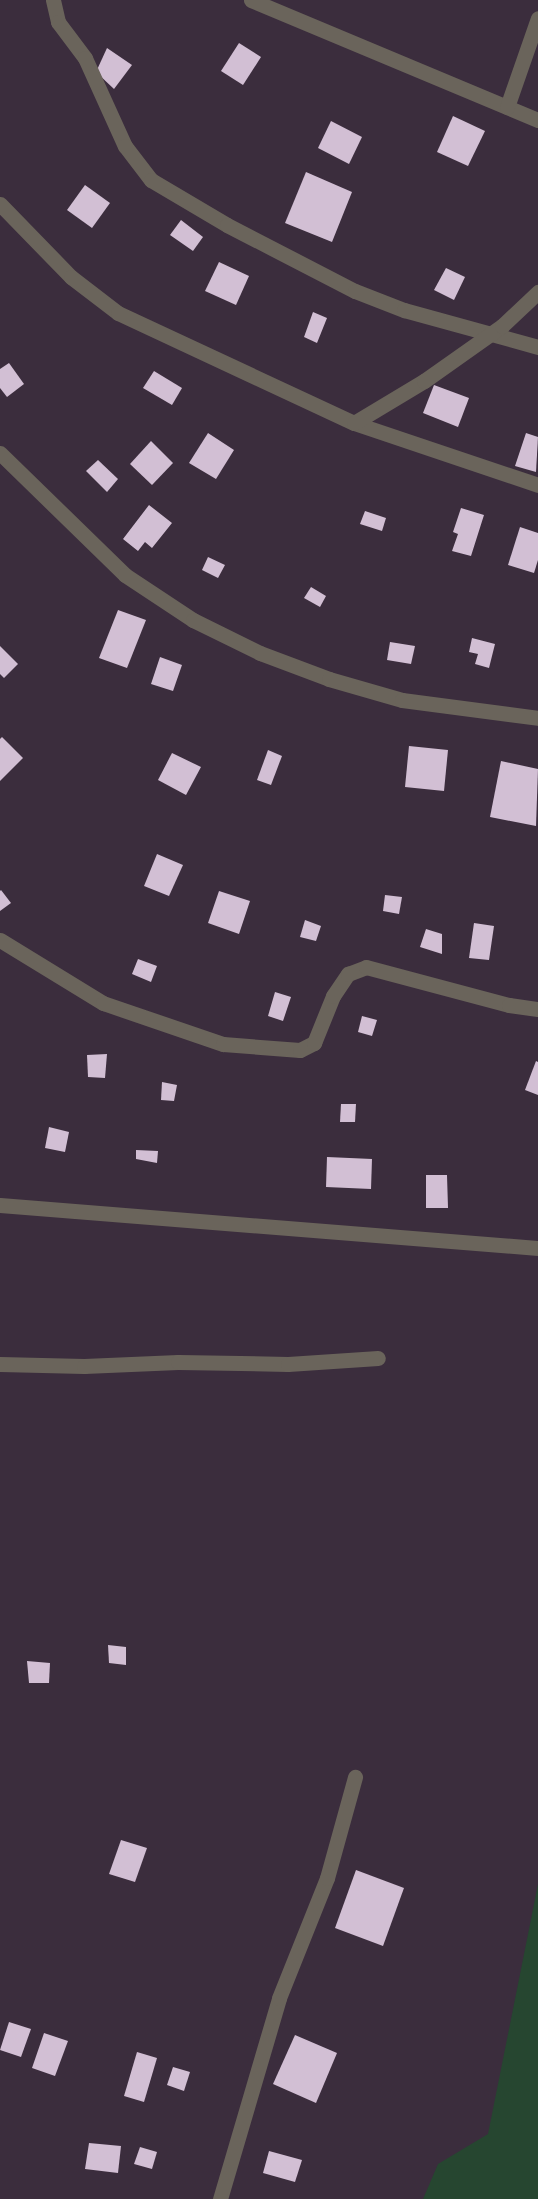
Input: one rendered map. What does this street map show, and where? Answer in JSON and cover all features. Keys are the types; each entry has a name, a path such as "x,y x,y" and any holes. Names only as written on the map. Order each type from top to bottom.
{"street":[{"path":"54,0 58,22 85,58 125,146 151,180 227,225 354,291 487,334 538,347"},
{"path":"251,0 538,120"},
{"path":"507,107 538,18"},
{"path":"0,204 71,277 118,313 354,423 538,485"},
{"path":"354,423 424,381 487,334 502,326 538,292"},
{"path":"0,453 125,575 193,620 260,653 329,679 402,700 538,718"},
{"path":"0,940 103,1002 223,1044 300,1050 314,1044 332,996 348,974 366,966 509,1005 538,1009"},
{"path":"0,1205 538,1248"},
{"path":"0,1364 84,1366 178,1362 288,1364 378,1358"},
{"path":"220,2199 279,1998 327,1878 355,1777"}],"green space":[{"path":"538,1884 538,2199 423,2199 438,2164 488,2134"}],"building":[{"path":"239,43 261,57 243,85 221,71"},
{"path":"107,48 132,65 114,89 96,72"},
{"path":"453,116 485,131 468,166 437,152"},
{"path":"331,121 362,137 349,164 318,148"},
{"path":"306,172 352,192 332,242 285,223"},
{"path":"85,185 110,203 92,228 67,210"},
{"path":"181,220 203,237 193,251 170,235"},
{"path":"219,262 249,276 236,305 205,291"},
{"path":"446,268 465,277 454,300 434,290"},
{"path":"313,312 327,318 317,343 304,337"},
{"path":"9,363 24,384 7,397 0,388 0,369"},
{"path":"154,371 182,388 172,405 143,388"},
{"path":"434,385 469,398 458,427 423,413"},
{"path":"208,433 234,450 216,479 189,463"},
{"path":"526,433 538,437 536,472 515,466"},
{"path":"151,441 173,463 152,485 130,464"},
{"path":"98,460 118,479 107,492 86,471"},
{"path":"149,505 172,523 152,548 145,542 138,551 123,539"},
{"path":"461,508 484,515 471,556 452,551 458,534 453,532"},
{"path":"365,511 386,518 382,531 360,524"},
{"path":"520,527 538,533 538,560 534,573 508,565"},
{"path":"208,557 225,565 218,578 202,570"},
{"path":"311,587 326,596 320,607 304,598"},
{"path":"118,610 146,620 127,668 99,658"},
{"path":"472,638 495,644 489,668 475,664 478,654 469,652"},
{"path":"390,642 415,646 411,664 387,660"},
{"path":"0,646 18,664 4,678 0,674"},
{"path":"160,657 182,665 173,691 151,684"},
{"path":"2,737 23,758 0,781 0,739"},
{"path":"409,746 448,750 444,791 405,787"},
{"path":"268,750 282,756 271,785 257,780"},
{"path":"172,753 201,767 186,795 158,780"},
{"path":"501,761 538,769 536,826 490,817"},
{"path":"157,854 183,865 169,896 144,886"},
{"path":"0,891 11,903 0,911"},
{"path":"219,891 250,901 239,934 208,923"},
{"path":"385,895 402,897 399,914 383,911"},
{"path":"305,920 321,926 316,941 300,937"},
{"path":"474,923 494,926 489,960 469,958"},
{"path":"426,929 442,934 442,954 420,947"},
{"path":"138,959 157,966 151,982 132,974"},
{"path":"275,992 291,997 283,1021 268,1016"},
{"path":"362,1016 377,1020 372,1036 358,1032"},
{"path":"107,1054 105,1078 88,1077 87,1055"},
{"path":"536,1061 538,1062 538,1095 525,1090"},
{"path":"162,1082 177,1085 174,1101 161,1100"},
{"path":"341,1104 356,1104 355,1122 340,1122"},
{"path":"49,1127 69,1132 65,1152 45,1148"},
{"path":"136,1150 158,1151 157,1163 136,1159"},
{"path":"327,1157 372,1159 371,1189 326,1187"},
{"path":"426,1175 447,1175 448,1208 426,1208"},
{"path":"108,1645 126,1647 126,1665 109,1663"},
{"path":"27,1661 50,1663 49,1683 29,1683"},
{"path":"121,1840 147,1848 135,1882 109,1874"},
{"path":"356,1870 404,1888 383,1946 335,1928"},
{"path":"9,2022 31,2029 21,2057 0,2050"},
{"path":"44,2033 68,2041 55,2076 32,2068"},
{"path":"295,2035 337,2053 316,2103 273,2084"},
{"path":"137,2052 157,2058 144,2102 124,2096"},
{"path":"173,2067 190,2072 184,2091 167,2085"},
{"path":"89,2143 121,2146 118,2173 85,2169"},
{"path":"140,2147 157,2152 152,2169 134,2164"},
{"path":"269,2151 302,2160 295,2182 263,2173"}]}
